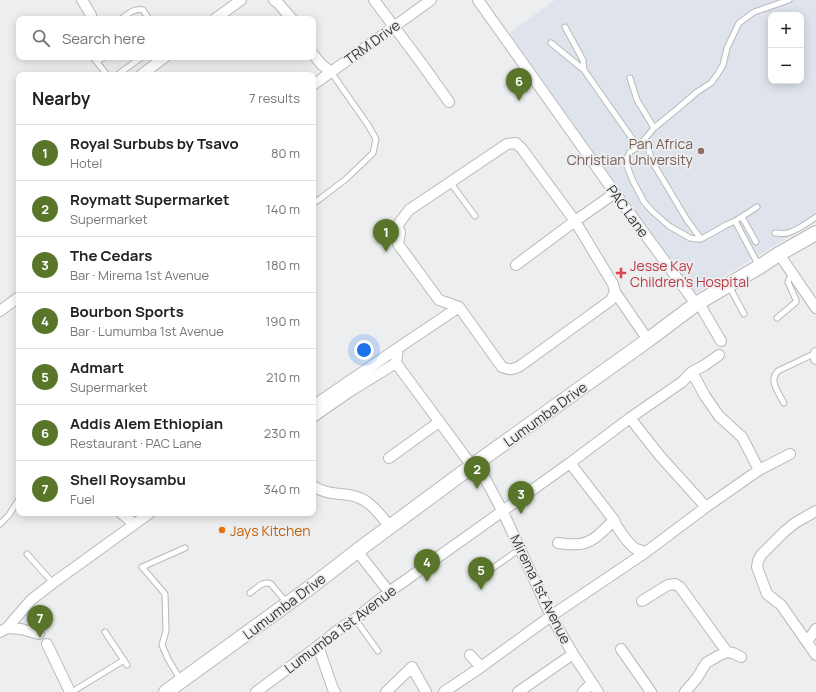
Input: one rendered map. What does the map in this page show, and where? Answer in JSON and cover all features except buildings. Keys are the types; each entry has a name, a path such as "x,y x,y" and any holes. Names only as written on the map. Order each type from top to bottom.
{"street":[{"path":"82,0 91,15"},
{"path":"219,16 240,0"},
{"path":"274,0 289,16"},
{"path":"374,0 449,102"},
{"name":"TRM Drive","path":"316,83 431,0"},
{"name":"PAC Lane","path":"478,0 615,193 698,303 721,341"},
{"path":"316,58 331,72"},
{"path":"145,72 161,60"},
{"path":"516,143 575,221 613,284 614,292 611,300 516,369 509,370 502,367 459,307 439,300 398,244 400,232 394,227 409,210 507,144 516,143"},
{"path":"516,265 615,193"},
{"name":"Lumumba Drive","path":"166,692 288,604 356,551 472,466 698,303 816,233"},
{"path":"779,254 812,296 816,308"},
{"path":"614,292 648,340"},
{"path":"0,311 16,299"},
{"path":"316,404 459,307"},
{"path":"316,415 349,392 396,364 398,348"},
{"path":"816,353 816,359"},
{"name":"Lumumba 1st Avenue","path":"257,692 389,592 503,512 630,418 682,382 692,372 719,355"},
{"name":"Mirema 1st Avenue","path":"396,364 472,466 481,471 503,512 551,616 573,654 598,692"},
{"path":"692,372 705,396 719,416 742,437 759,470"},
{"path":"630,418 660,456 706,507"},
{"path":"389,458 439,422"},
{"path":"444,692 551,616 646,552 759,470 790,454"},
{"path":"570,463 614,520 616,527 635,549 646,552"},
{"path":"316,488 327,492 348,495 366,500 373,506 390,527"},
{"path":"816,511 795,523 784,532 761,555 757,567 767,594 781,605 816,655"},
{"path":"125,516 134,524"},
{"path":"3,630 31,600 146,516"},
{"path":"558,543 581,544 589,542 614,520"},
{"path":"356,551 389,592"},
{"path":"642,602 668,585 675,584 680,586 727,652"},
{"path":"807,642 816,628"},
{"path":"3,630 21,629 39,634"},
{"path":"47,644 71,692"},
{"path":"318,646 335,692"},
{"path":"621,649 651,692"},
{"path":"685,692 697,678 706,663 727,652 741,656"},
{"path":"518,692 573,654"},
{"path":"470,655 481,667"},
{"path":"386,692 412,667 426,692"},
{"path":"583,692 592,683"}],"lane":[{"path":"757,207 735,221 701,239 690,238 669,226 644,202 627,166 627,158 630,152 638,147 654,128 696,92 711,83 723,65 727,48 739,23 754,12 789,0"},
{"path":"125,16 134,10 139,9 143,10 147,16"},
{"path":"565,27 583,60 584,70"},
{"path":"550,43 584,70 638,147"},
{"path":"100,60 97,62 105,72"},
{"path":"121,72 138,60"},
{"path":"316,201 346,179 373,154 376,139 331,72"},
{"path":"630,78 637,100 654,128"},
{"path":"645,139 654,164 687,220 701,239"},
{"path":"450,182 475,216"},
{"path":"742,217 756,242"},
{"path":"775,233 787,233 816,217"},
{"path":"735,221 760,267"},
{"path":"777,318 796,302 788,282 794,274"},
{"path":"729,285 744,314"},
{"path":"784,403 773,382 774,374 816,353"},
{"path":"0,524 16,503"},
{"path":"182,681 168,659 162,645 166,631 165,594 142,567 185,548"},
{"path":"480,577 520,549"},
{"path":"27,554 53,583"},
{"path":"250,593 265,582 268,582 288,604"},
{"path":"355,619 378,652"},
{"path":"71,692 125,662 105,632"}],"shaded area":[{"name":"Pan Africa Christian University","path":"555,0 816,0 816,221 691,296 504,37"}],"place":[{"name":"Addis Alem Ethiopian","path":"519,101"},
{"name":"Pan Africa Christian University","path":"701,151"},
{"name":"Royal Surbubs by Tsavo","path":"386,252"},
{"name":"Jesse Kay Children's Hospital","path":"621,273"},
{"name":"Roymatt Supermarket","path":"477,489"},
{"name":"The Cedars","path":"521,514"},
{"name":"Jays Kitchen","path":"222,530"},
{"name":"Bourbon Sports","path":"427,582"},
{"name":"Admart","path":"481,590"},
{"name":"Shell Roysambu","path":"40,638"}]}
